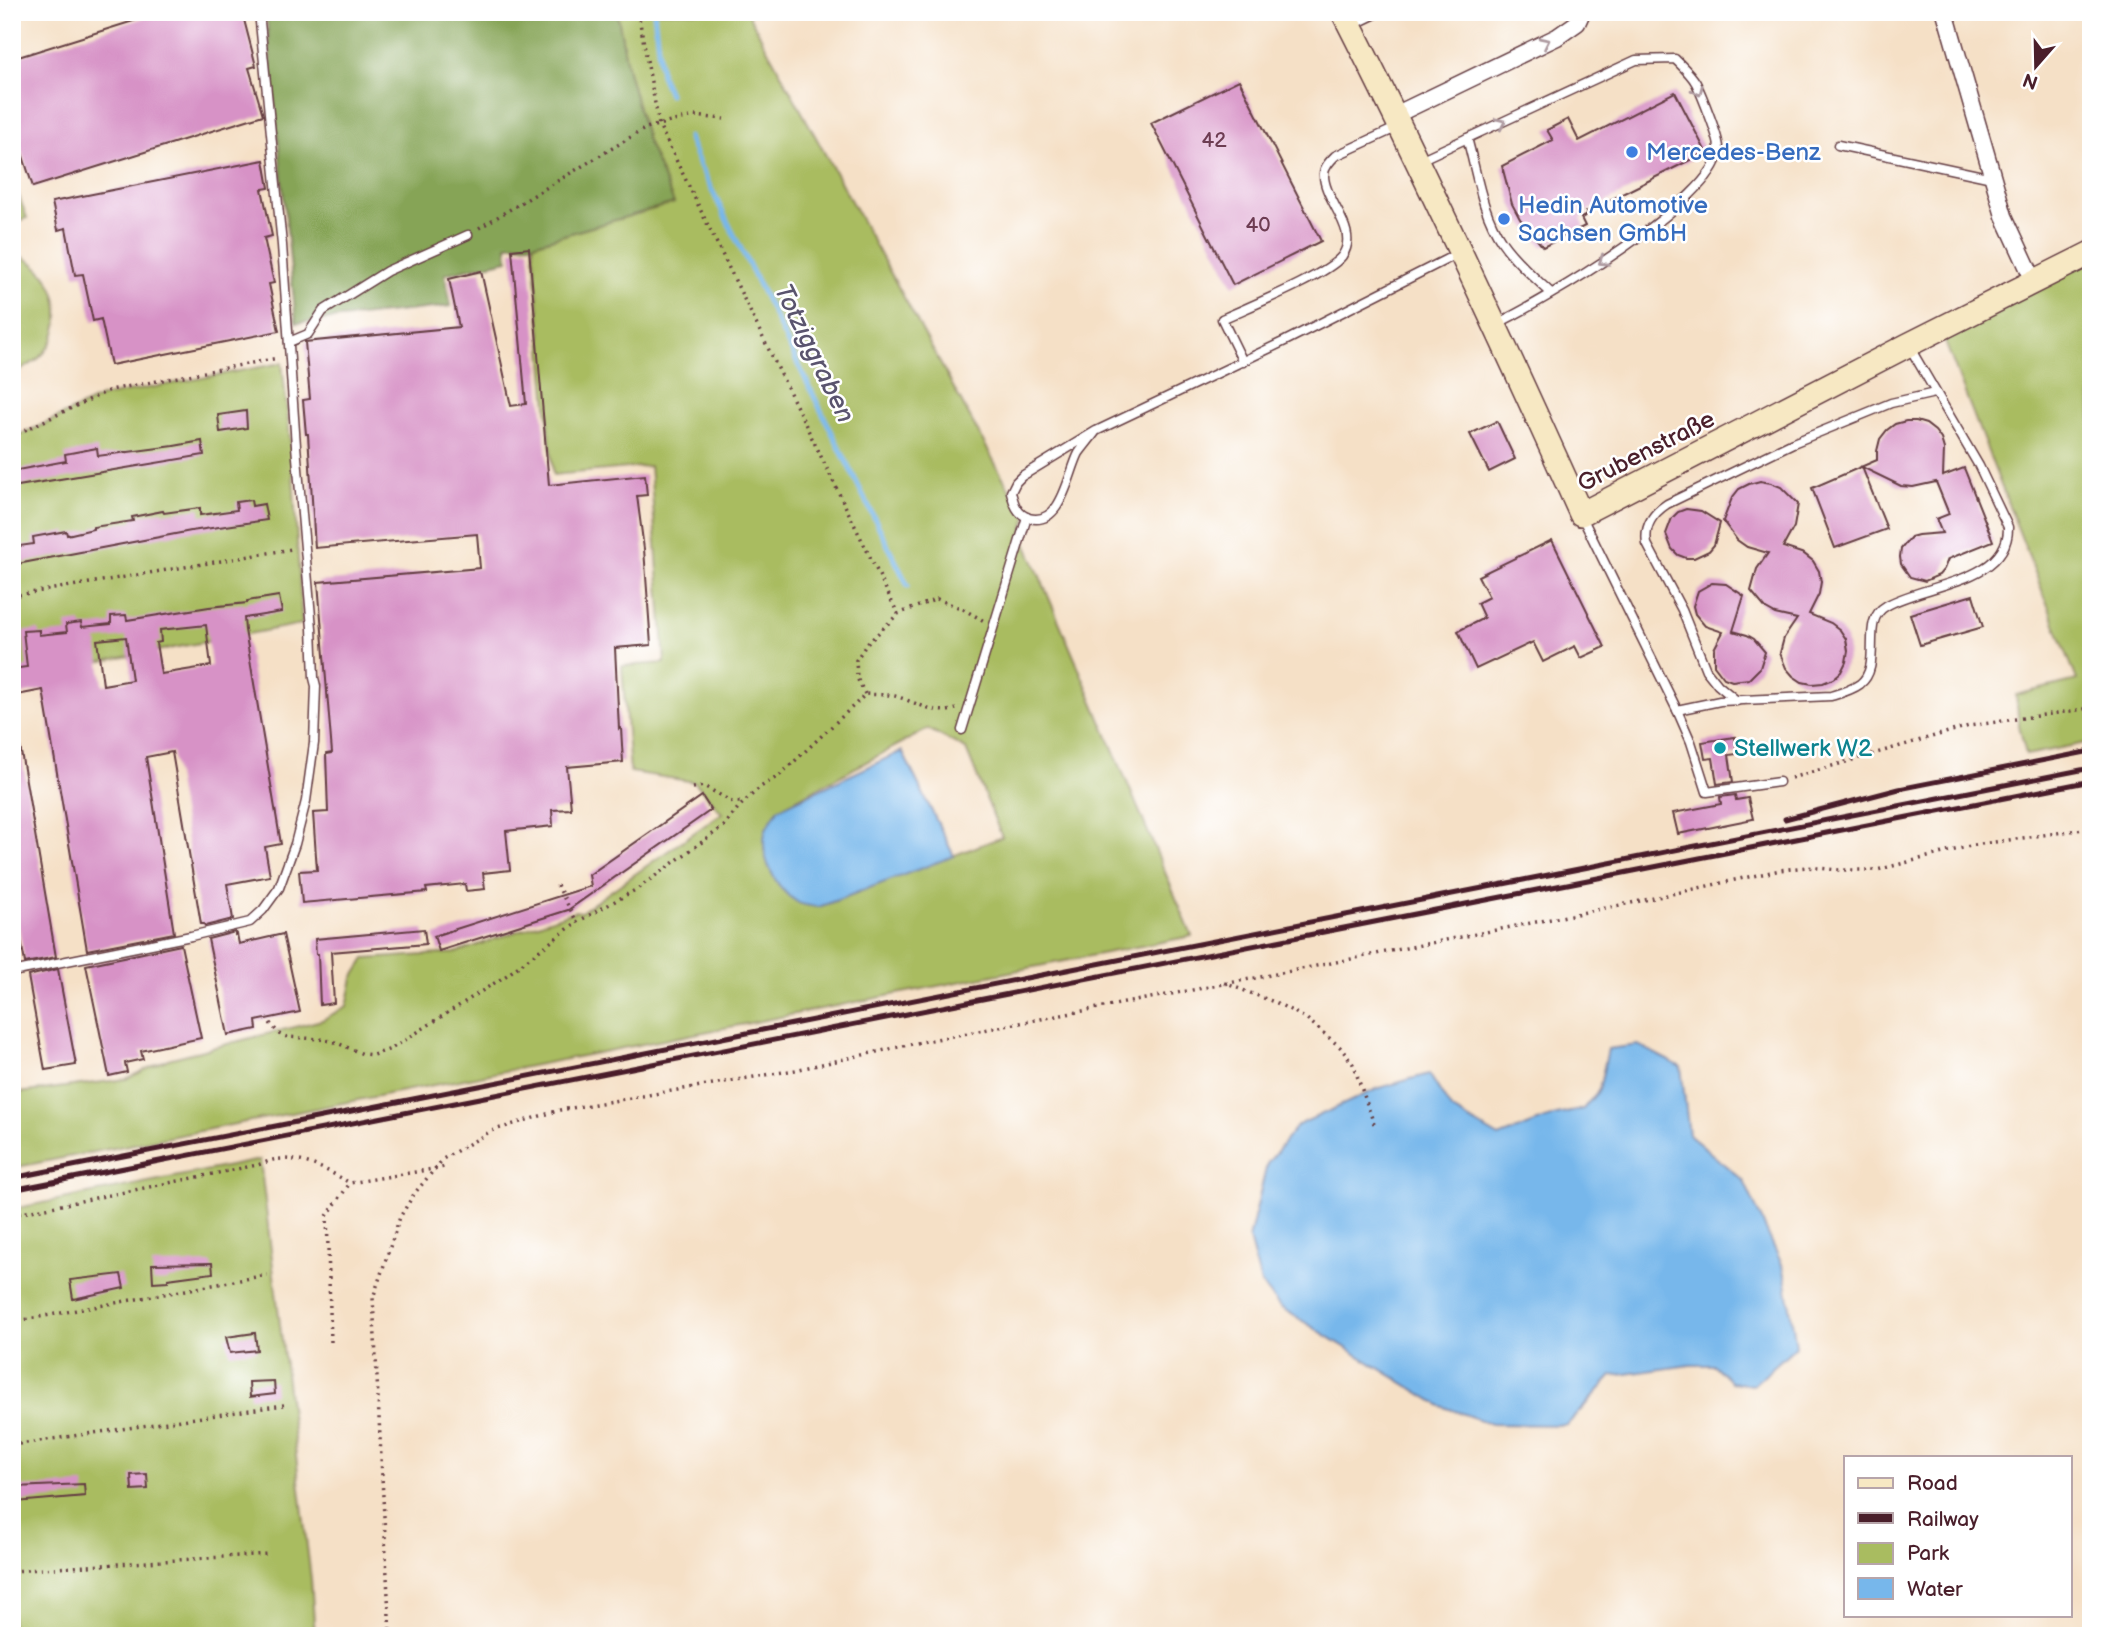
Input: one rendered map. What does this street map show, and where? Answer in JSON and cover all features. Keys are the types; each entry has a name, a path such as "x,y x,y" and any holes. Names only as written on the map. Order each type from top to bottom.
{"street":[{"path":"1398,120 1557,37 1577,23 1581,12"},
{"path":"1945,12 2004,216 2034,282"},
{"name":"Grubenstraße","path":"1347,19 1461,252 1581,514 2091,253"}],"lane":[{"path":"12,972 250,922 263,910 279,888 295,844 306,801 314,743 316,686 272,138 259,12"},
{"path":"1347,19 1380,12"},
{"path":"1417,162 1636,60 1675,59 1695,82 1720,147 1717,163 1698,186 1667,216 1602,262 1522,312 1495,324"},
{"path":"1243,362 1222,320 1322,272 1338,261 1344,253 1347,241 1344,226 1326,187 1323,173 1335,156 1398,120"},
{"path":"1467,138 1481,195 1490,221 1502,243 1525,269 1552,292"},
{"path":"1838,145 1993,178"},
{"path":"289,342 307,334 323,311 387,271 468,235"},
{"path":"1096,431 1080,452 1058,505 1051,514 1040,519 1027,517 1017,511 1011,492 1016,482 1031,469 1096,431 1243,362 1461,252"},
{"path":"1676,710 1720,701 1831,696 1860,685 1868,676 1871,667 1874,620 1882,608 1896,600 1936,589 1983,569 1997,559 2008,536 2008,527 1979,466 1908,345"},
{"path":"1737,701 1718,685 1706,670 1682,610 1647,544 1646,536 1651,518 1667,504 1793,443 1891,403 1935,393"},
{"path":"1581,514 1691,742 1707,792 1779,782"},
{"path":"962,730 1027,517"}],"path":[{"path":"638,12 659,125 898,614"},
{"path":"468,235 646,128 694,116 723,119"},
{"path":"12,436 110,390 290,356"},
{"path":"12,596 304,547"},
{"path":"866,694 857,678 856,660 866,645 898,614 937,599 963,609 995,627"},
{"path":"270,1023 279,1034 287,1037 335,1042 363,1054 373,1055 391,1049 507,975 578,922 637,889 694,849 724,826 759,788 788,767 866,694 892,695 949,712 971,703"},
{"path":"1779,782 1969,726 2091,708"},
{"path":"693,788 704,786 732,802 744,802"},
{"path":"390,1636 373,1298 400,1217 414,1194 443,1158 491,1131 560,1110 795,1070 926,1041 1631,903 1780,870 1807,867 1877,870 1973,845 2091,828"},
{"path":"557,885 578,922"},
{"path":"1224,983 1277,1003 1307,1019 1340,1047 1353,1064 1374,1124"},
{"path":"12,1215 274,1160 310,1164 350,1183 445,1167"},
{"path":"331,1342 327,1216 350,1183"},
{"path":"12,1322 267,1275"},
{"path":"12,1445 284,1405"},
{"path":"12,1571 268,1554"}],"green space":[{"path":"266,12 617,12 628,71 647,141 674,203 533,244 507,245 508,260 445,274 451,306 296,323"},
{"path":"617,12 747,12 1027,517 1022,534 1192,936 12,1168 12,1094 126,1079 168,1059 322,1020 347,1006 353,978 365,959 455,953 575,911 581,912 722,813 695,782 630,772 622,666 665,663 650,466 553,475 533,244 673,203 647,141 628,71","holes":["928,729 966,749 1002,837 819,907 770,870 764,848 766,829 778,809"]},
{"path":"12,178 27,218 12,224"},
{"path":"12,253 27,259 49,281 58,309 53,339 44,353 12,374"},
{"path":"2091,253 2091,742 2026,755 2016,695 2077,680 1940,329"},
{"path":"282,363 292,458 302,624 12,678 12,439 101,397"},
{"path":"260,1160 311,1579 315,1636 12,1636 12,1209"}],"water":[{"path":"902,751 954,856 819,907 797,902 775,880 766,860 766,829 778,809"},
{"path":"1638,1045 1681,1067 1689,1135 1744,1181 1784,1269 1796,1346 1753,1385 1731,1382 1714,1365 1690,1365 1612,1376 1567,1425 1492,1424 1441,1406 1280,1307 1261,1283 1249,1239 1267,1164 1298,1125 1379,1088 1429,1074 1451,1109 1499,1137 1553,1116 1583,1109 1599,1090 1608,1049"}],"building":[{"path":"162,12 242,12 256,66 249,68 263,115 33,187 12,122 12,59"},
{"path":"1239,80 1321,241 1233,285 1151,123"},
{"path":"1675,92 1706,152 1586,212 1587,215 1581,218 1585,226 1543,247 1520,219 1512,204 1502,166 1553,140 1547,130 1568,119 1579,141"},
{"path":"264,160 269,188 262,189 272,236 264,238 274,283 269,284 279,331 111,365 101,319 93,321 83,274 75,275 66,228 58,230 52,202"},
{"path":"529,248 549,485 645,475 647,495 637,496 651,645 615,648 623,762 567,767 571,809 552,810 553,826 506,831 510,870 483,873 485,889 466,891 465,884 426,888 427,892 302,903 299,871 317,870 313,813 328,812 326,754 332,753 318,582 480,568 477,534 315,548 308,434 303,400 310,399 305,342 459,327 449,279 481,271 511,406 526,404 512,250"},
{"path":"246,411 247,428 220,432 218,415"},
{"path":"1497,421 1515,459 1489,472 1470,434"},
{"path":"1906,421 1926,424 1941,439 1944,449 1943,476 1964,468 1993,541 1948,559 1939,575 1925,581 1910,577 1901,564 1900,557 1901,549 1911,537 1942,533 1936,519 1949,514 1936,482 1913,487 1901,486 1862,467 1887,529 1835,548 1812,488 1877,460 1880,439 1895,424"},
{"path":"202,441 204,455 12,487 12,471 66,461 65,454 97,448 98,456"},
{"path":"1760,481 1781,487 1798,504 1794,527 1783,547 1804,554 1813,561 1821,582 1819,594 1809,614 1831,623 1846,639 1848,651 1841,672 1823,683 1802,682 1786,668 1780,653 1784,638 1797,619 1766,609 1751,591 1757,569 1768,553 1747,547 1737,540 1723,521 1732,498 1739,489"},
{"path":"251,500 252,506 264,504 267,520 191,531 12,565 12,547 34,544 33,537 66,531 67,535 93,527 133,521 132,517 163,511 200,508 200,515 237,510 236,502"},
{"path":"1686,509 1701,511 1720,523 1714,545 1709,551 1694,558 1678,555 1672,549 1666,534 1672,518"},
{"path":"1552,540 1605,647 1581,658 1575,646 1543,662 1533,642 1476,669 1458,631 1484,618 1477,603 1489,597 1478,576"},
{"path":"1712,583 1726,584 1744,596 1733,631 1754,639 1765,652 1760,668 1749,679 1732,681 1724,678 1714,665 1714,649 1723,632 1705,626 1695,614 1693,606 1698,591"},
{"path":"1973,595 1983,627 1920,645 1910,614"},
{"path":"279,596 282,612 244,618 281,844 265,847 270,876 227,884 233,919 205,926 201,924 172,752 146,757 174,933 87,950 43,690 12,696 12,669 27,667 23,631 39,630 39,635 67,632 66,624 81,622 82,627 111,624 111,616 126,615 127,620","holes":["206,625 211,666 161,674 156,643 161,642 160,630","126,637 132,680 103,685 97,640"]},
{"path":"1735,737 1737,754 1729,755 1733,782 1717,784 1713,758 1705,759 1702,742"},
{"path":"12,746 20,746 56,957 25,963 12,890"},
{"path":"1735,795 1736,800 1748,798 1753,819 1678,834 1673,813 1721,804 1720,797"},
{"path":"702,796 711,810 568,910 439,951 434,936 591,886 589,875"},
{"path":"424,929 426,944 331,952 334,1003 320,1005 315,939"},
{"path":"235,932 239,944 283,934 300,1012 256,1021 257,1029 228,1035 208,939"},
{"path":"181,945 201,1038 141,1051 143,1059 125,1063 127,1072 109,1076 86,965"},
{"path":"58,969 76,1065 45,1070 28,976"},
{"path":"212,1263 213,1273 153,1282 152,1264"},
{"path":"121,1274 124,1288 73,1299 70,1280"},
{"path":"255,1333 257,1350 230,1353 226,1337"},
{"path":"274,1381 275,1394 250,1397 249,1382"},
{"path":"147,1474 148,1489 132,1490 131,1475"},
{"path":"84,1484 85,1496 16,1502 15,1487"}],"waterway":[{"name":"Totziggraben","path":"654,12 661,75 669,94"},
{"name":"Totziggraben","path":"688,137 908,586"}],"railway":[{"path":"1785,819 1899,789 2091,751"},
{"path":"12,1178 2091,768"},
{"path":"12,1190 2091,781"}],"place":[{"name":"Mercedes-Benz","path":"1632,152"},
{"name":"Hedin Automotive Sachsen GmbH","path":"1504,219"},
{"name":"Stellwerk W2","path":"1720,748"}]}
